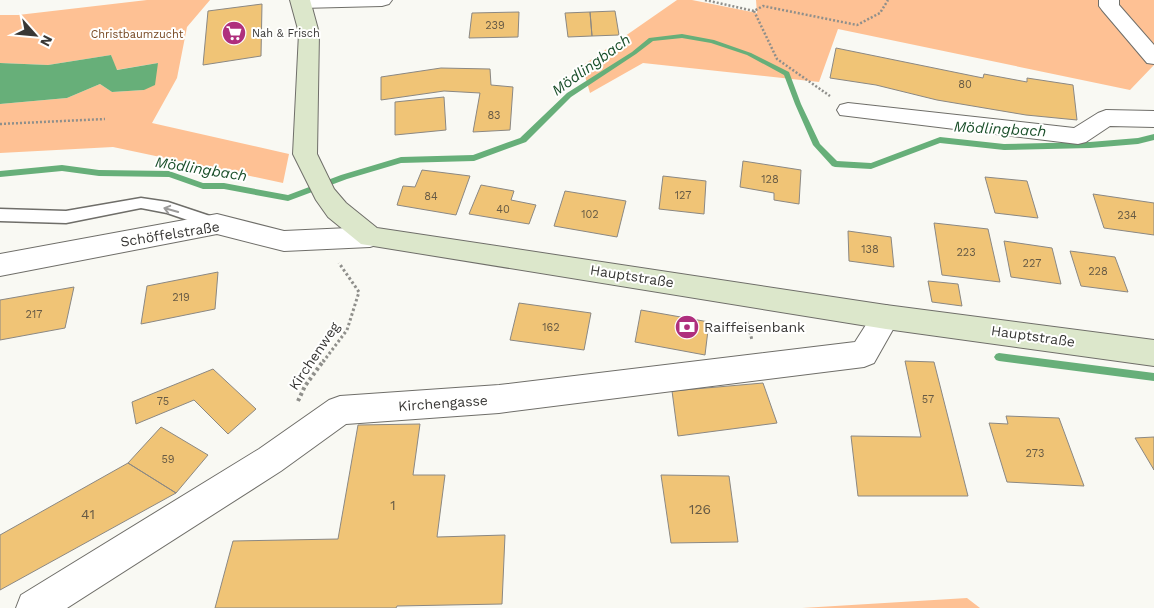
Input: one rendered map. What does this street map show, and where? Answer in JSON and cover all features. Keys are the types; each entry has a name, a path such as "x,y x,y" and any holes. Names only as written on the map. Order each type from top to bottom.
{"main road":[{"name":"Hauptstraße","path":"301,1 308,33 308,100 305,154 325,194 337,210 370,236 886,317 1154,353"}],"street":[{"path":"301,1 382,0"},
{"path":"1109,0 1109,6 1154,58"},
{"path":"848,110 1078,136 1106,118 1154,118"},
{"name":"Schöffelstraße","path":"0,264 218,224 284,241 370,236"},
{"name":"Kirchengasse","path":"34,608 270,460 340,410 499,399 864,354 886,317"}],"lane":[{"path":"0,215 66,217 141,203 168,208 218,224"}],"path":[{"path":"704,0 754,11 763,6 857,25 880,13 888,0"},
{"path":"754,11 777,59 848,110"},
{"path":"0,124 105,119"},
{"name":"Kirchenweg","path":"297,402 305,386 348,330 359,292 324,240"}],"green space":[{"name":"Christbaumzucht","path":"147,0 210,0 187,27 177,78 152,123 289,154 283,183 113,147 0,153 0,104 67,98 100,84 112,92 144,90 158,63 116,70 111,55 48,65 0,63 0,15 18,15"},
{"path":"677,0 692,0 757,13 756,0 1154,0 1154,65 1130,90 838,29 819,82 643,63 590,93 582,66"},
{"path":"967,598 980,608 802,608"}],"shaded area":[{"path":"111,55 117,70 158,63 155,85 144,90 112,92 100,84 67,98 0,104 0,63 48,65"}],"building":[{"name":"Nah & Frisch","path":"262,4 261,56 203,65 208,11"},
{"path":"615,11 619,35 592,36 590,12"},
{"path":"519,12 518,37 469,38 472,13"},
{"path":"590,12 592,36 568,37 565,13"},
{"path":"836,48 983,78 984,74 1027,82 1027,78 1073,85 1077,120 1026,115 937,100 876,85 830,78"},
{"path":"441,68 490,69 491,85 513,87 510,130 473,132 480,93 444,91 381,100 381,77"},
{"path":"444,97 446,130 395,135 395,102"},
{"path":"743,161 801,170 799,204 774,200 774,193 740,187"},
{"path":"422,170 470,176 456,215 397,205 403,186 415,187"},
{"path":"663,176 706,181 704,214 659,209"},
{"path":"985,177 1027,181 1038,218 995,213"},
{"path":"481,185 514,191 511,200 536,205 529,224 469,214"},
{"path":"565,191 626,201 617,237 554,226"},
{"path":"1093,194 1154,203 1154,235 1104,228"},
{"path":"934,223 988,229 1000,282 942,275"},
{"path":"848,231 891,237 894,267 849,261"},
{"path":"1004,241 1052,248 1061,284 1011,277"},
{"path":"1070,251 1115,257 1128,292 1081,286"},
{"path":"218,272 215,309 141,324 147,286"},
{"path":"928,281 958,284 962,306 932,302"},
{"path":"74,287 65,328 0,340 0,300"},
{"path":"519,303 591,313 584,350 510,340"},
{"path":"641,310 709,322 705,355 635,342"},
{"path":"905,361 934,362 968,496 858,496 851,436 921,437"},
{"path":"213,369 256,409 228,434 194,400 136,424 132,402"},
{"path":"763,383 777,423 678,436 672,391"},
{"path":"1006,416 1059,418 1084,486 1007,482 989,423 1008,424"},
{"path":"420,424 413,475 445,475 437,537 505,535 502,604 397,606 396,608 215,608 233,541 338,539 358,425"},
{"path":"161,427 208,455 176,493 128,463"},
{"path":"1154,437 1154,470 1135,438"},
{"path":"128,463 176,493 0,590 0,535"},
{"path":"661,475 729,476 738,542 671,543"}],"waterway":[{"name":"Mödlingbach","path":"0,174 62,168 99,173 169,174 203,186 224,186 288,198 344,177 401,160 474,158 523,140 569,95 634,53 651,39 682,36 712,41 749,54 787,74 798,104 817,145 835,164 871,166 940,140 1004,147 1090,145 1138,141 1154,137"},
{"path":"999,357 1154,377"}],"place":[{"name":"Nah & Frisch","path":"234,33"},
{"name":"Raiffeisenbank","path":"687,327"}]}
